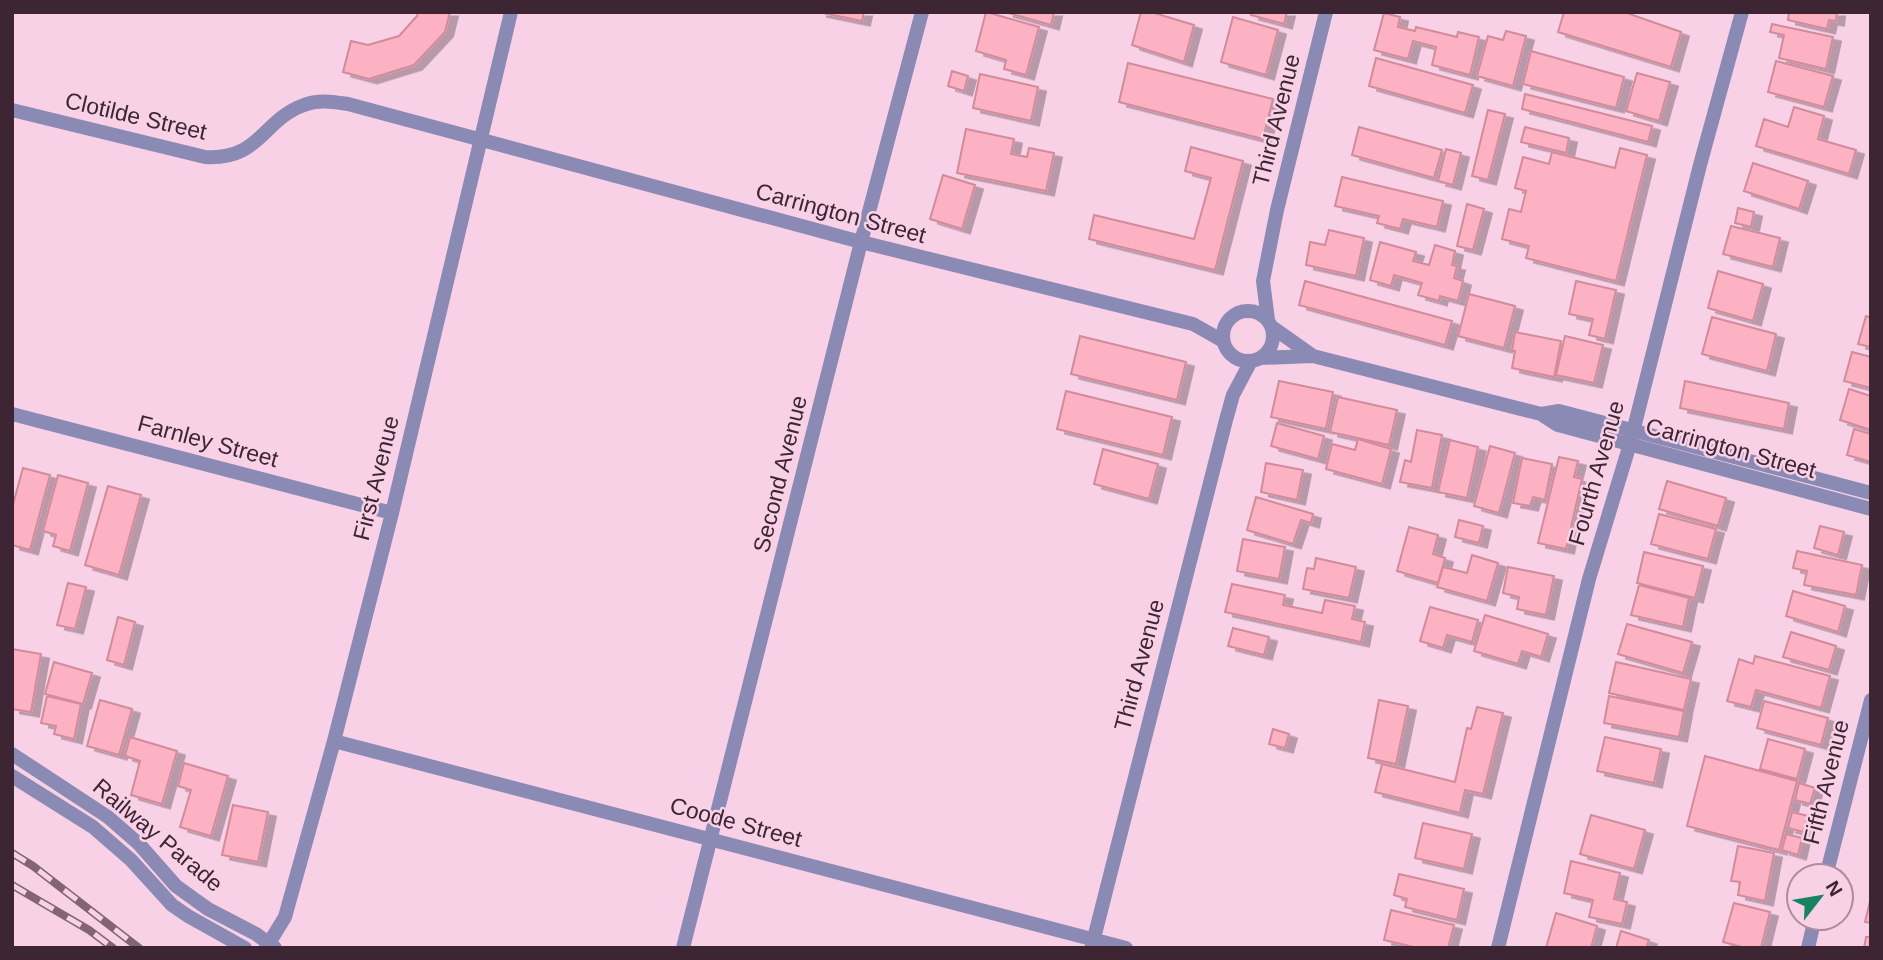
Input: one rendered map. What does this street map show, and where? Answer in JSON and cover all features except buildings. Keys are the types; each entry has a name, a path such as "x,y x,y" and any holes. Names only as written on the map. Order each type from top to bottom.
{"street":[{"name":"First Avenue","path":"270,946 285,917 334,741 392,513 511,12"},
{"name":"Second Avenue","path":"683,948 861,242 922,12"},
{"name":"Third Avenue","path":"1270,323 1264,281 1278,210 1326,12"},
{"name":"Fourth Avenue","path":"1498,948 1588,579 1632,437 1742,12"},
{"name":"Clotilde Street","path":"12,110 205,157 222,158 239,153 304,105 324,101 348,104 480,140"},
{"name":"Carrington Street","path":"480,140 861,242 1193,324 1223,341"},
{"name":"Third Avenue","path":"1245,310 1264,281"},
{"path":"1245,310 1253,311 1270,323 1273,334 1270,348 1256,360 1233,357 1223,341 1225,324 1230,317 1245,310"},
{"name":"Carrington Street","path":"1193,324 1230,317"},
{"name":"Carrington Street","path":"1270,323 1313,356"},
{"name":"Carrington Street","path":"1256,360 1313,356 1541,414 1559,411 1632,437 1871,509"},
{"name":"Third Avenue","path":"1093,944 1233,395 1233,357"},
{"name":"Third Avenue","path":"1233,395 1256,360"},
{"name":"Farnley Street","path":"12,414 392,513"},
{"name":"Carrington Street","path":"1632,437 1871,493"},
{"name":"Fifth Avenue","path":"1830,862 1871,700"},
{"name":"Coode Street","path":"334,741 712,838 1093,944 1126,948"},
{"name":"Railway Parade","path":"12,754 108,817 139,844 176,886 208,909 270,946"},
{"name":"Railway Parade","path":"12,776 93,827 131,860 172,905 245,948"}],"railway":[{"path":"12,853 33,866 139,948"},
{"path":"12,885 89,930 113,948"}]}
